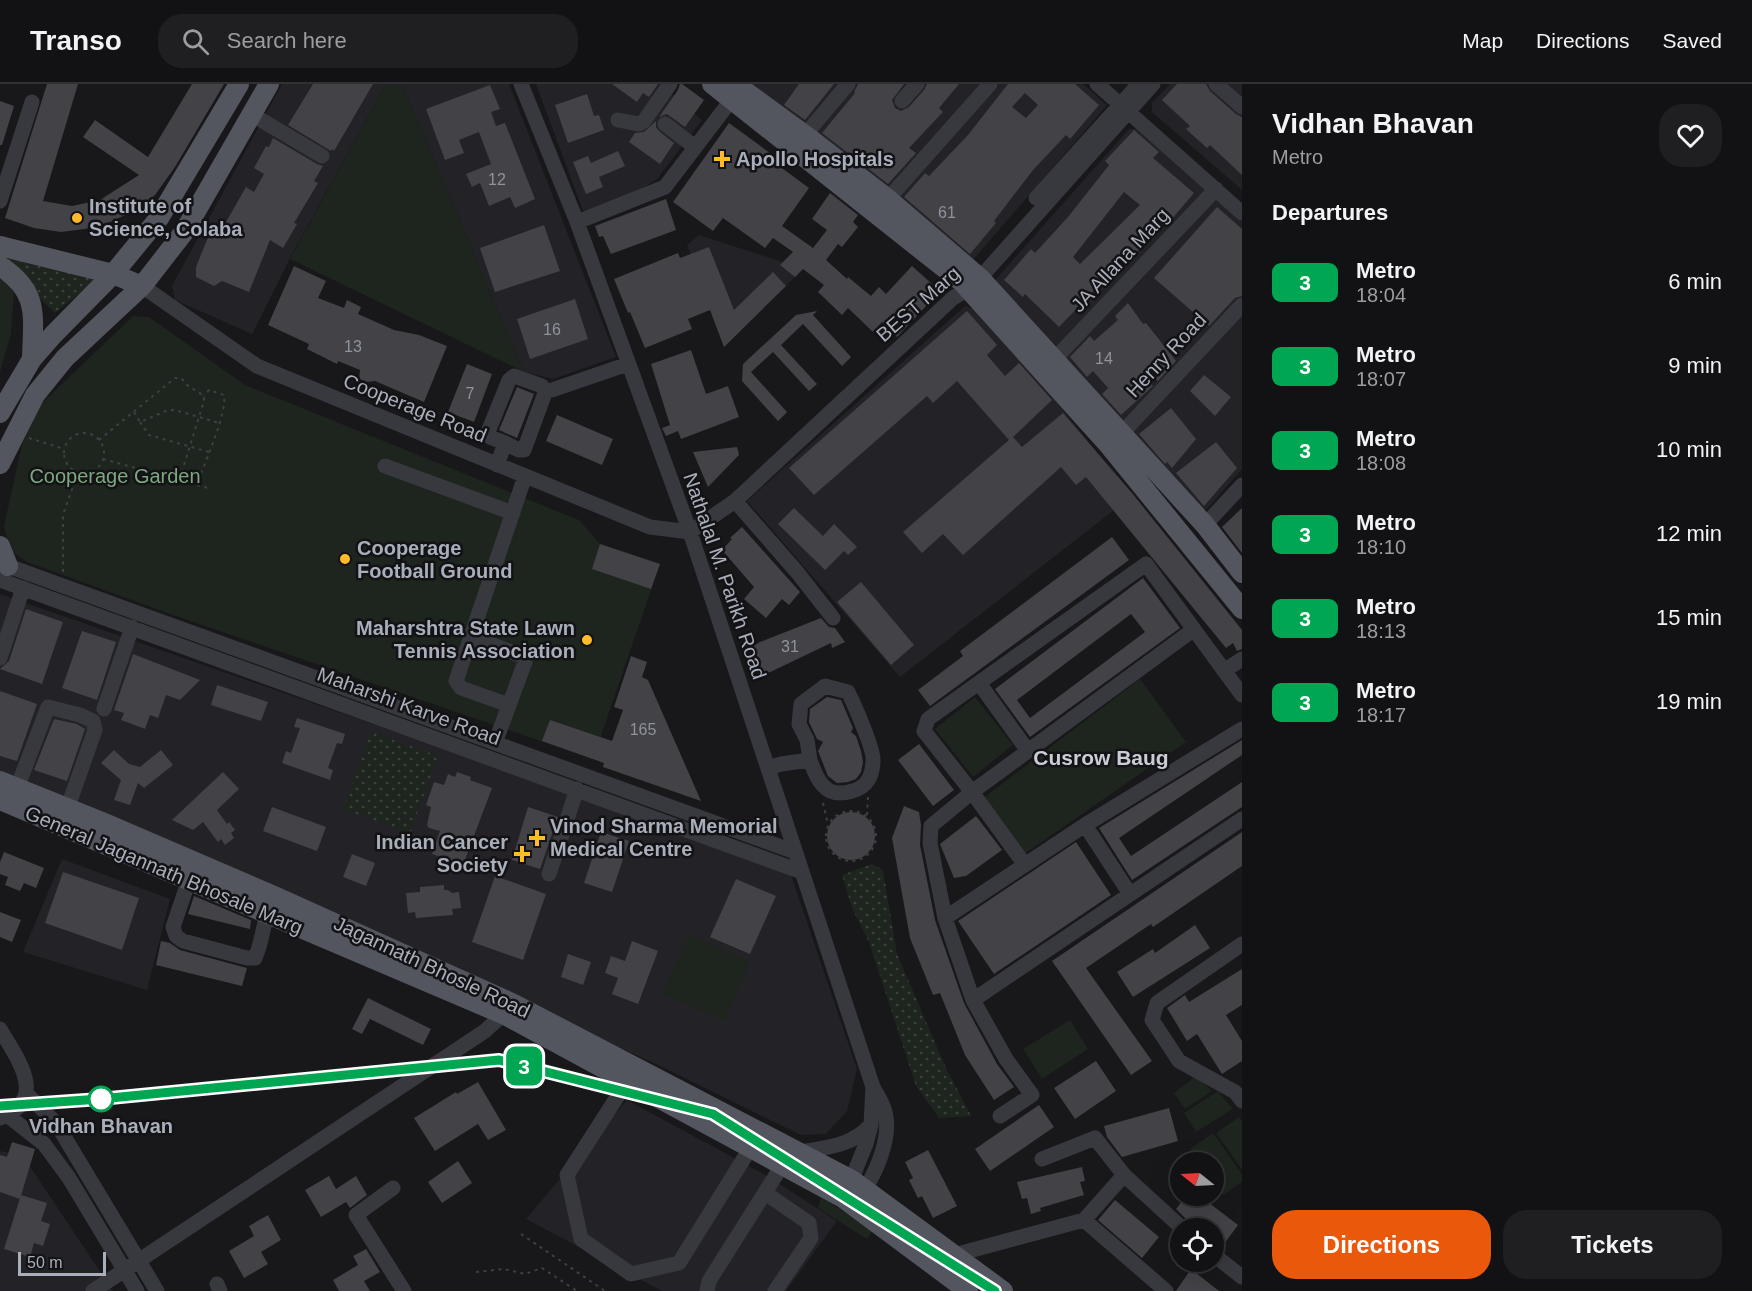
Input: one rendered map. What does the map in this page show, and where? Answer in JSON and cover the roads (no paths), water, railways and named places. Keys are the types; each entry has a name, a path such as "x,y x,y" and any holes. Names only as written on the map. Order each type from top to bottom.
{"main road":[{"path":"0,413 32,358 113,274 159,218 239,84"},
{"path":"0,464 35,395 65,358 142,286 184,232 269,84"},
{"path":"712,84 734,91 805,135 888,200 967,284 1121,434 1204,525 1242,573"},
{"path":"734,91 967,284"},
{"path":"0,246 113,274 142,286"},
{"path":"0,266 14,275 31,300 34,314 32,358"},
{"path":"1049,365 1107,443 1242,609"},
{"path":"0,546 3,570"},
{"name":"Jagannath Bhosle Road","path":"7,793 509,1009 801,1152 854,1193"},
{"path":"509,1009 628,1080 751,1147 783,1164 854,1193 954,1255 1003,1291"},
{"path":"854,1193 968,1291"}],"street":[{"name":"Nathalal M. Parikh Road","path":"521,84 577,222 690,532 873,1087 885,1110 887,1121 877,1168 854,1193"},
{"path":"618,120 639,124 644,121 670,84"},
{"path":"805,135 848,84"},
{"path":"902,101 917,84"},
{"path":"888,200 990,84"},
{"path":"1097,84 1242,213"},
{"path":"1124,108 1139,84"},
{"path":"1124,108 1153,84"},
{"path":"1216,84 1242,107"},
{"path":"577,222 665,187 734,91"},
{"path":"0,201 32,102"},
{"name":"BEST Marg","path":"690,532 735,501 967,284 1124,108"},
{"path":"251,114 322,156"},
{"path":"665,124 695,147"},
{"name":"JA Allana Marg","path":"1049,365 1216,189"},
{"name":"Cooperage Road","path":"142,286 258,366 650,527 690,532"},
{"name":"Henry Road","path":"1121,434 1242,304"},
{"path":"552,390 628,364"},
{"path":"513,376 542,386 546,393 524,450 505,444 490,437 488,432 509,380 513,376"},
{"path":"497,465 505,444"},
{"path":"385,466 513,513"},
{"path":"509,705 458,685 456,681 525,476"},
{"path":"1204,525 1242,485"},
{"path":"735,501 797,572 833,618"},
{"path":"1025,865 924,731 928,719 1146,564 1242,695"},
{"name":"Maharshi Karve Road","path":"3,570 60,585 795,852"},
{"name":"Maharshi Karve Road","path":"3,570 23,588 802,872"},
{"path":"0,658 23,588"},
{"path":"104,709 132,627"},
{"path":"1000,1116 1032,1095 1006,1059 973,1000 945,918 930,843 931,826 972,792 1193,630"},
{"path":"472,637 522,656 525,662 495,743"},
{"path":"1224,671 1242,659"},
{"path":"979,683 1028,751"},
{"path":"825,686 848,692 874,760 868,781 858,789 851,791 830,790 818,779 810,760 807,740 798,724 801,704 825,686"},
{"path":"7,793 48,706 80,715 93,721 95,730 64,817"},
{"path":"945,918 1084,825 1242,729"},
{"path":"768,768 810,760"},
{"path":"549,874 577,789"},
{"path":"973,1000 1242,819"},
{"path":"1084,825 1131,894"},
{"path":"192,871 173,927 176,936 183,941 247,958 255,958 260,949 270,905"},
{"path":"1240,1094 1179,1061 1152,1020 1156,1003 1242,944"},
{"path":"93,1291 485,1031 509,1009"},
{"path":"0,1029 22,1068 27,1082 27,1094 23,1102 17,1109 4,1116 44,1144 69,1178 137,1291"},
{"path":"628,1080 567,1175 581,1239 631,1274 679,1263 751,1147"},
{"name":"Nathalal M. Parikh Road","path":"854,1193 869,1132 873,1087"},
{"path":"27,1094 56,1123 138,1263 157,1291"},
{"path":"801,1152 848,1142 869,1132 884,1142"},
{"path":"1041,1159 1095,1138 1124,1175 1171,1218"},
{"path":"707,1291 708,1281 783,1164"},
{"path":"954,1255 1084,1220 1124,1175"},
{"path":"393,1188 356,1215 404,1291"},
{"path":"765,1193 809,1223 811,1232 811,1238 775,1291"},
{"path":"1084,1220 1166,1291"},
{"path":"1224,1263 1242,1277"}],"water":[{"path":"860,822 869,827 872,834 871,842 860,854 852,855 844,852 836,843 847,843 854,838 856,824"}],"metro line":[{"name":"3","path":"0,1106 100,1099 499,1060 713,1114 995,1291"}],"place":[{"name":"Apollo Hospitals","path":"722,159"},
{"name":"Institute of Science, Colaba","path":"77,218"},
{"name":"Cooperage Football Ground","path":"345,559"},
{"name":"Maharshtra State Lawn Tennis Association","path":"587,640"},
{"name":"Vinod Sharma Memorial Medical Centre","path":"537,838"},
{"name":"Indian Cancer Society","path":"522,854"},
{"name":"Vidhan Bhavan","path":"101,1099"}],"district":[{"name":"Cusrow Baug","path":"1101,757"}],"park label":[{"name":"Cooperage Garden","path":"115,476"}]}
